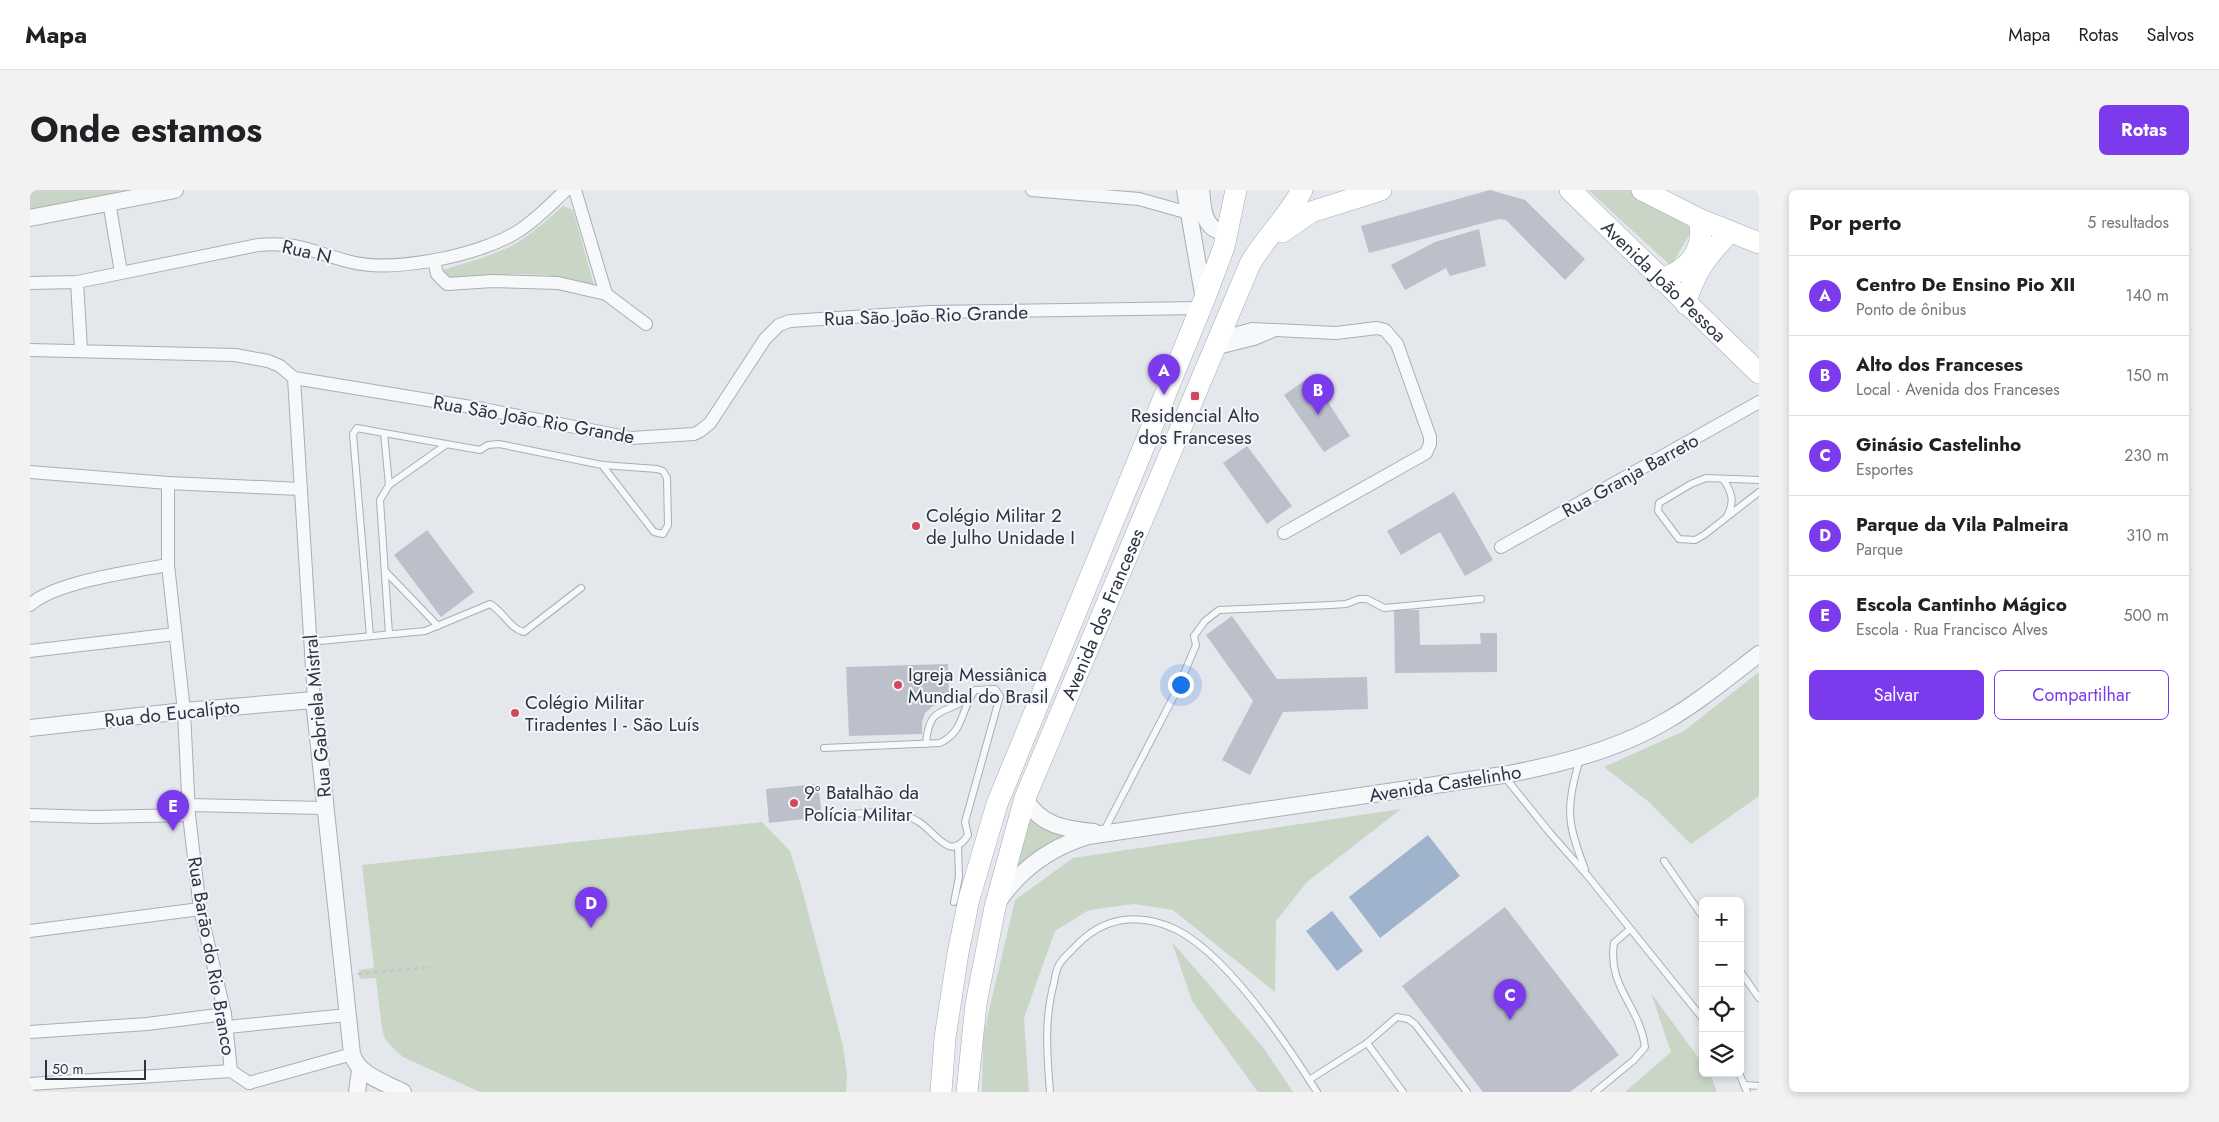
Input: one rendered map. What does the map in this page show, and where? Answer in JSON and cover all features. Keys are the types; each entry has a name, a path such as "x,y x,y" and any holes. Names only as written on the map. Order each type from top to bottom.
{"main road":[{"path":"1222,239 1227,190"},
{"name":"Avenida dos Franceses","path":"941,1092 945,1038 958,953 969,899 976,838 1006,777 1202,304 1236,190"},
{"path":"1222,239 1244,190"},
{"path":"1256,253 1290,190"},
{"name":"Avenida dos Franceses","path":"967,1092 976,1004 995,907 1025,798 1256,253 1283,220 1302,190"},
{"path":"1256,253 1287,228 1312,212 1380,190"},
{"path":"1561,190 1593,213"},
{"name":"Avenida João Pessoa","path":"1570,190 1759,373"},
{"path":"1642,190 1694,217 1759,243"},
{"path":"1660,279 1678,272 1688,264 1702,239 1694,217 1664,190"},
{"path":"1686,304 1688,292 1697,272 1712,251 1730,232"}],"street":[{"path":"30,218 175,190"},
{"name":"Rua N","path":"30,283 77,282 258,245 279,243 297,245 350,262 379,267 434,261 508,238 534,220 566,190"},
{"path":"575,190 606,294"},
{"path":"1032,190 1140,195 1189,213"},
{"path":"1185,190 1202,304"},
{"path":"1201,190 1207,222 1222,239"},
{"path":"109,202 121,272"},
{"path":"434,261 438,274 447,284 494,280 558,283 606,294 646,324"},
{"path":"77,282 81,350"},
{"name":"Rua São João Rio Grande","path":"30,350 244,356 280,366 294,378 483,409 631,438 694,434 710,423 765,339 779,325 810,319 930,312 1202,304"},
{"path":"1216,344 1254,339 1273,331 1336,333 1377,328 1385,330 1397,344 1430,437 1430,444 1426,453 1284,533"},
{"name":"Rua Gabriela Mistral","path":"294,378 314,700 347,1015 352,1054 355,1064 360,1070"},
{"name":"Rua Granja Barreto","path":"1501,547 1759,402"},
{"path":"30,472 168,483 301,489"},
{"name":"Rua Barão do Rio Branco","path":"168,483 168,565 184,711 189,810 200,909 226,1020 231,1071"},
{"path":"30,605 36,599 56,590 105,576 168,565"},
{"path":"30,651 175,634"},
{"name":"Avenida Castelinho","path":"995,907 1020,874 1041,857 1076,840 1103,833 1503,775 1544,768 1580,757 1632,738 1665,722 1698,700 1759,654"},
{"name":"Rua do Eucalípto","path":"30,728 184,711 314,700"},
{"name":"Avenida Castelinho","path":"1025,798 1039,817 1051,824 1065,828 1103,833"},
{"path":"30,815 95,817 189,810 325,808"},
{"path":"30,931 200,909"},
{"path":"30,1032 147,1024 347,1015"},
{"path":"30,1084 231,1071 247,1088 352,1054"},
{"path":"356,1092 360,1070 403,1092"}],"lane":[{"path":"370,636 353,434 357,428 480,450 488,444 499,444 602,465 663,471 667,478 668,525 663,534 654,532 602,465"},
{"path":"384,433 389,485"},
{"path":"389,634 380,500 389,485 447,444"},
{"path":"1759,480 1706,478 1691,484 1659,503 1658,511 1679,539 1686,541 1695,540 1759,492"},
{"path":"1723,479 1731,490 1732,499 1725,519"},
{"path":"385,571 438,626"},
{"path":"310,642 425,631 490,604 498,608 517,631 524,632 581,588"},
{"path":"1103,833 1177,690 1196,645 1194,636 1205,621 1219,610 1346,604 1359,599 1367,599 1384,608 1481,599"},
{"path":"824,748 940,743 955,734 975,690 995,689 1000,696 965,822 976,838 958,846 947,845 921,822 898,812 837,816"},
{"path":"926,744 929,721 936,714 971,696"},
{"path":"1580,757 1571,788 1570,826 1587,875"},
{"path":"1503,775 1587,875 1699,1014"},
{"path":"954,902 959,877 958,846"},
{"path":"1664,861 1699,911"},
{"path":"1050,1092 1046,1031 1051,992 1059,964 1096,928 1114,920 1153,920 1178,930 1204,949 1237,982 1317,1092"},
{"path":"1595,1092 1634,1060 1645,1047 1643,1033 1616,978 1613,965 1614,943 1630,928"},
{"path":"1744,977 1759,998"},
{"path":"1309,1080 1367,1043 1397,1017 1408,1019 1416,1024 1467,1092"},
{"path":"1367,1043 1403,1092"},
{"path":"1741,1077 1747,1092"},
{"path":"1745,1085 1759,1086"}],"path":[{"path":"343,976 431,967"}],"green space":[{"path":"30,190 158,190 30,211"},
{"path":"1588,190 1631,190 1687,223 1691,232 1671,266"},
{"path":"563,206 573,210 594,285 546,275 516,274 450,280 442,270 486,257 511,246 532,233"},
{"path":"1759,672 1759,796 1691,844 1649,802 1604,767 1684,731"},
{"path":"1401,809 1307,882 1276,921 1275,992 1173,910 1134,904 1089,910 1055,931 1024,1018 1029,1092 982,1092 983,1036 1015,900 1073,858"},
{"path":"1030,820 1069,835 1018,870 1015,867"},
{"path":"762,822 790,851 802,889 843,1046 847,1075 846,1092 480,1092 403,1057 385,1039 382,1029 376,978 360,979 359,970 374,968 362,865"},
{"path":"1172,942 1262,1046 1293,1092 1258,1092 1192,1001"},
{"path":"1651,993 1699,1059 1699,1077 1711,1077 1717,1092 1625,1092 1671,1052"}],"water":[{"path":"1428,835 1460,876 1380,938 1349,897"},
{"path":"1332,911 1363,951 1337,971 1306,931"}],"building":[{"path":"1490,190 1525,200 1585,259 1565,280 1506,220 1499,219 1369,253 1361,226"},
{"path":"1479,229 1486,266 1450,276 1446,268 1405,290 1391,265 1435,242"},
{"path":"1311,376 1350,436 1324,452 1284,395"},
{"path":"1247,446 1292,506 1267,524 1223,463"},
{"path":"1454,492 1493,560 1465,576 1440,532 1401,555 1387,531"},
{"path":"427,530 474,592 441,617 394,555"},
{"path":"1394,610 1419,610 1420,645 1481,644 1480,633 1497,633 1497,672 1395,673"},
{"path":"1232,616 1277,679 1367,677 1368,709 1283,712 1250,775 1222,760 1253,701 1206,635"},
{"name":"Igreja Messiânica Mundial do Brasil","path":"948,664 949,702 933,706 925,713 922,722 922,734 849,736 846,667"},
{"name":"9º Batalhão da Polícia Militar","path":"818,784 822,817 769,823 766,789"},
{"path":"1505,907 1619,1055 1570,1092 1483,1092 1402,986"}],"place":[{"name":"Centro De Ensino Pio XII","path":"1164,395"},
{"name":"Residencial Alto dos Franceses","path":"1195,396"},
{"name":"Alto dos Franceses","path":"1318,415"},
{"name":"Colégio Militar 2 de Julho Unidade I","path":"916,526"},
{"name":"Igreja Messiânica Mundial do Brasil","path":"898,685"},
{"name":"Colégio Militar Tiradentes I - São Luís","path":"515,713"},
{"name":"9º Batalhão da Polícia Militar","path":"794,803"},
{"name":"Escola Cantinho Mágico","path":"173,831"},
{"name":"Parque da Vila Palmeira","path":"591,928"},
{"name":"Ginásio Castelinho","path":"1510,1020"}]}
